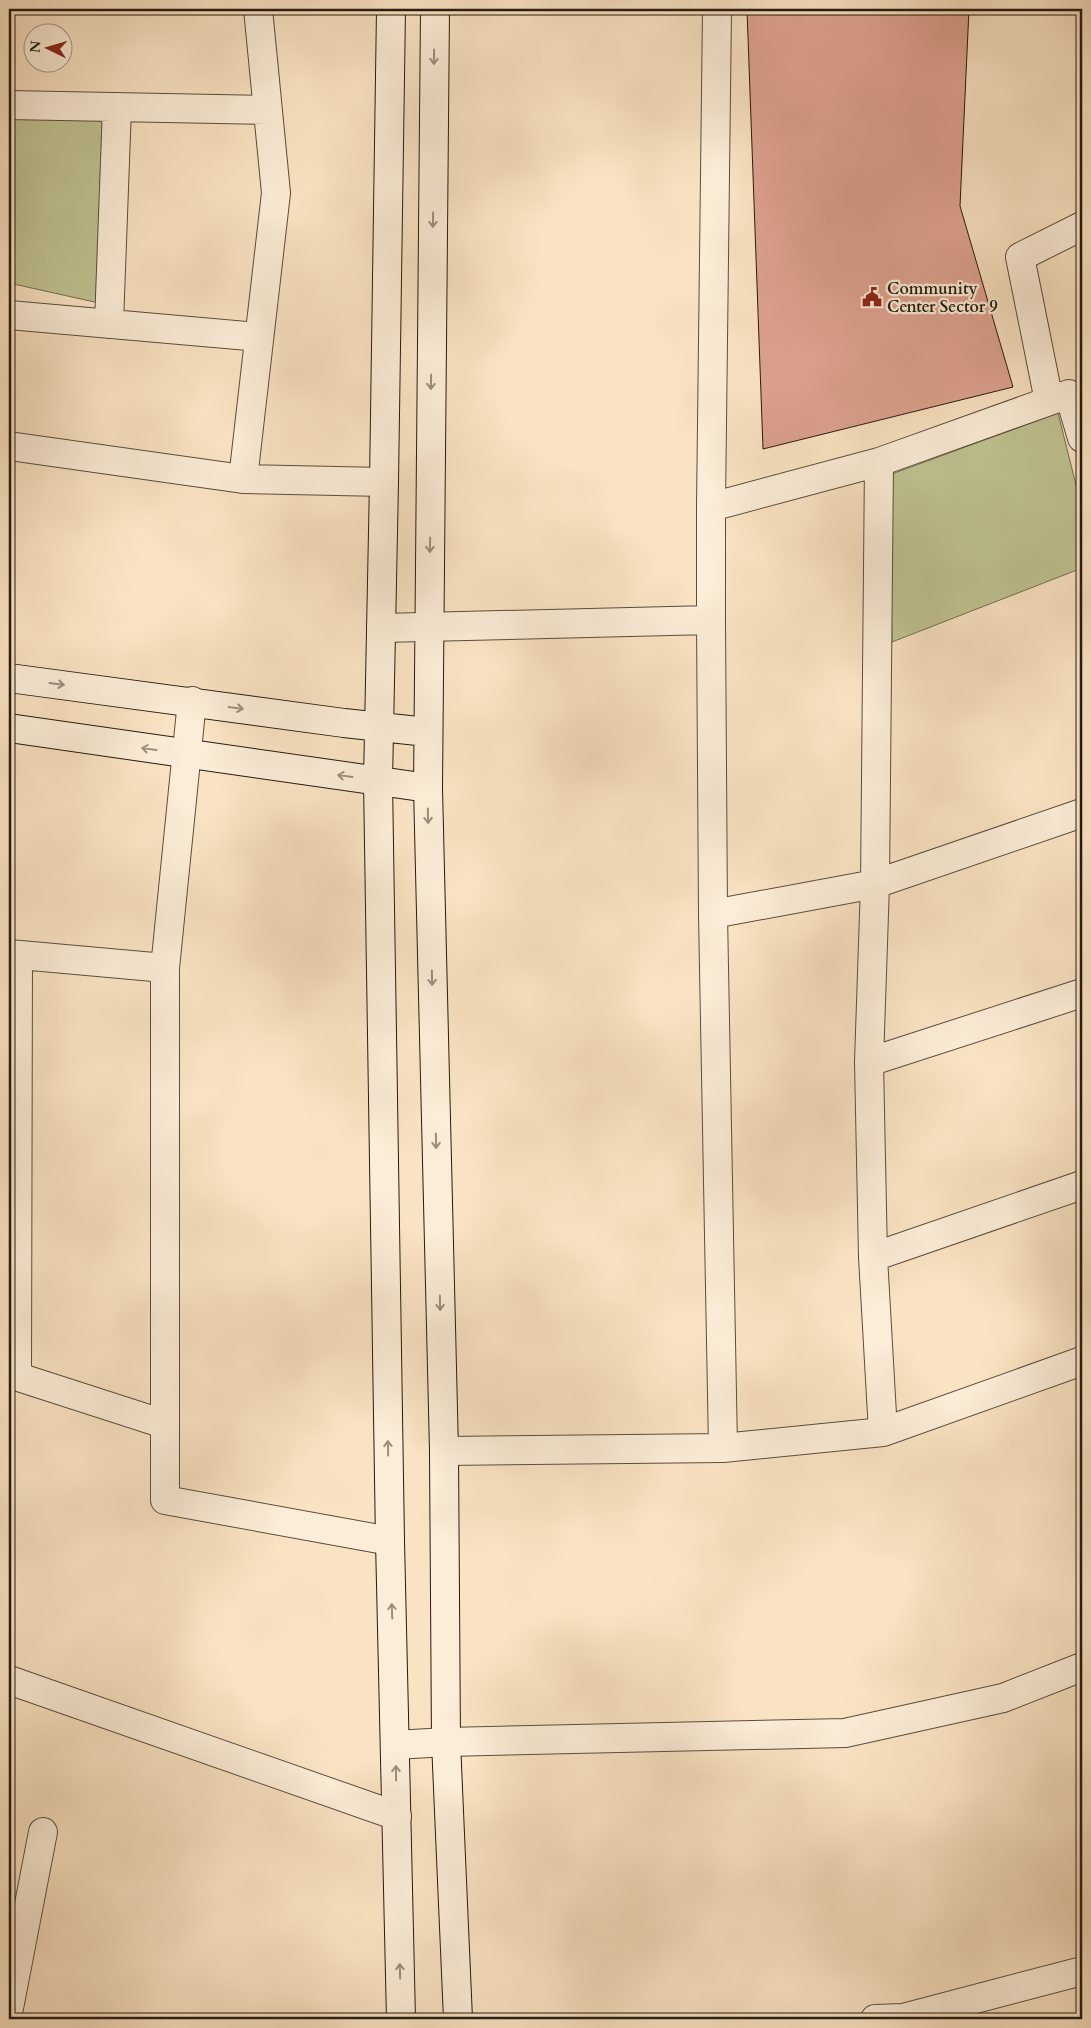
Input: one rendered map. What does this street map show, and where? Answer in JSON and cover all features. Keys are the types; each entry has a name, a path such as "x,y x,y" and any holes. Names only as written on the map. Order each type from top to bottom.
{"street":[{"path":"243,479 276,193 258,9"},
{"path":"391,9 378,781 390,1541 401,2019"},
{"path":"435,9 427,732 444,1451 446,1742 458,2019"},
{"path":"717,9 711,620 713,914 724,1448"},
{"path":"9,105 268,110"},
{"path":"109,324 117,107"},
{"path":"1082,226 1020,257 1082,438"},
{"path":"9,315 260,337"},
{"path":"711,506 878,462 1067,395"},
{"path":"9,446 243,479 384,482"},
{"path":"878,462 875,884 869,1062 873,1257 882,1432"},
{"path":"381,628 711,620"},
{"path":"9,678 427,732"},
{"path":"192,702 165,968 165,1500 390,1541"},
{"path":"9,728 428,788"},
{"path":"713,914 875,884 1082,813"},
{"path":"164,1424 13,1375 13,954 165,968"},
{"path":"869,1062 1082,993"},
{"path":"873,1257 1082,1185"},
{"path":"444,1451 724,1448 882,1432 1082,1362"},
{"path":"395,1745 446,1742 845,1733 1003,1698 1082,1667"},
{"path":"9,1680 397,1816"},
{"path":"9,2008 43,1832"},
{"path":"875,2019 903,2018 1082,1971"}],"green space":[{"path":"112,111 99,303 9,283 9,112"},
{"path":"1058,413 1082,509 1082,568 892,642 889,475"}],"building":[{"name":"Community Center Sector 9","path":"969,9 960,206 1013,387 763,449 747,10"}],"place":[{"name":"Community Center Sector 9","path":"872,297"}]}
